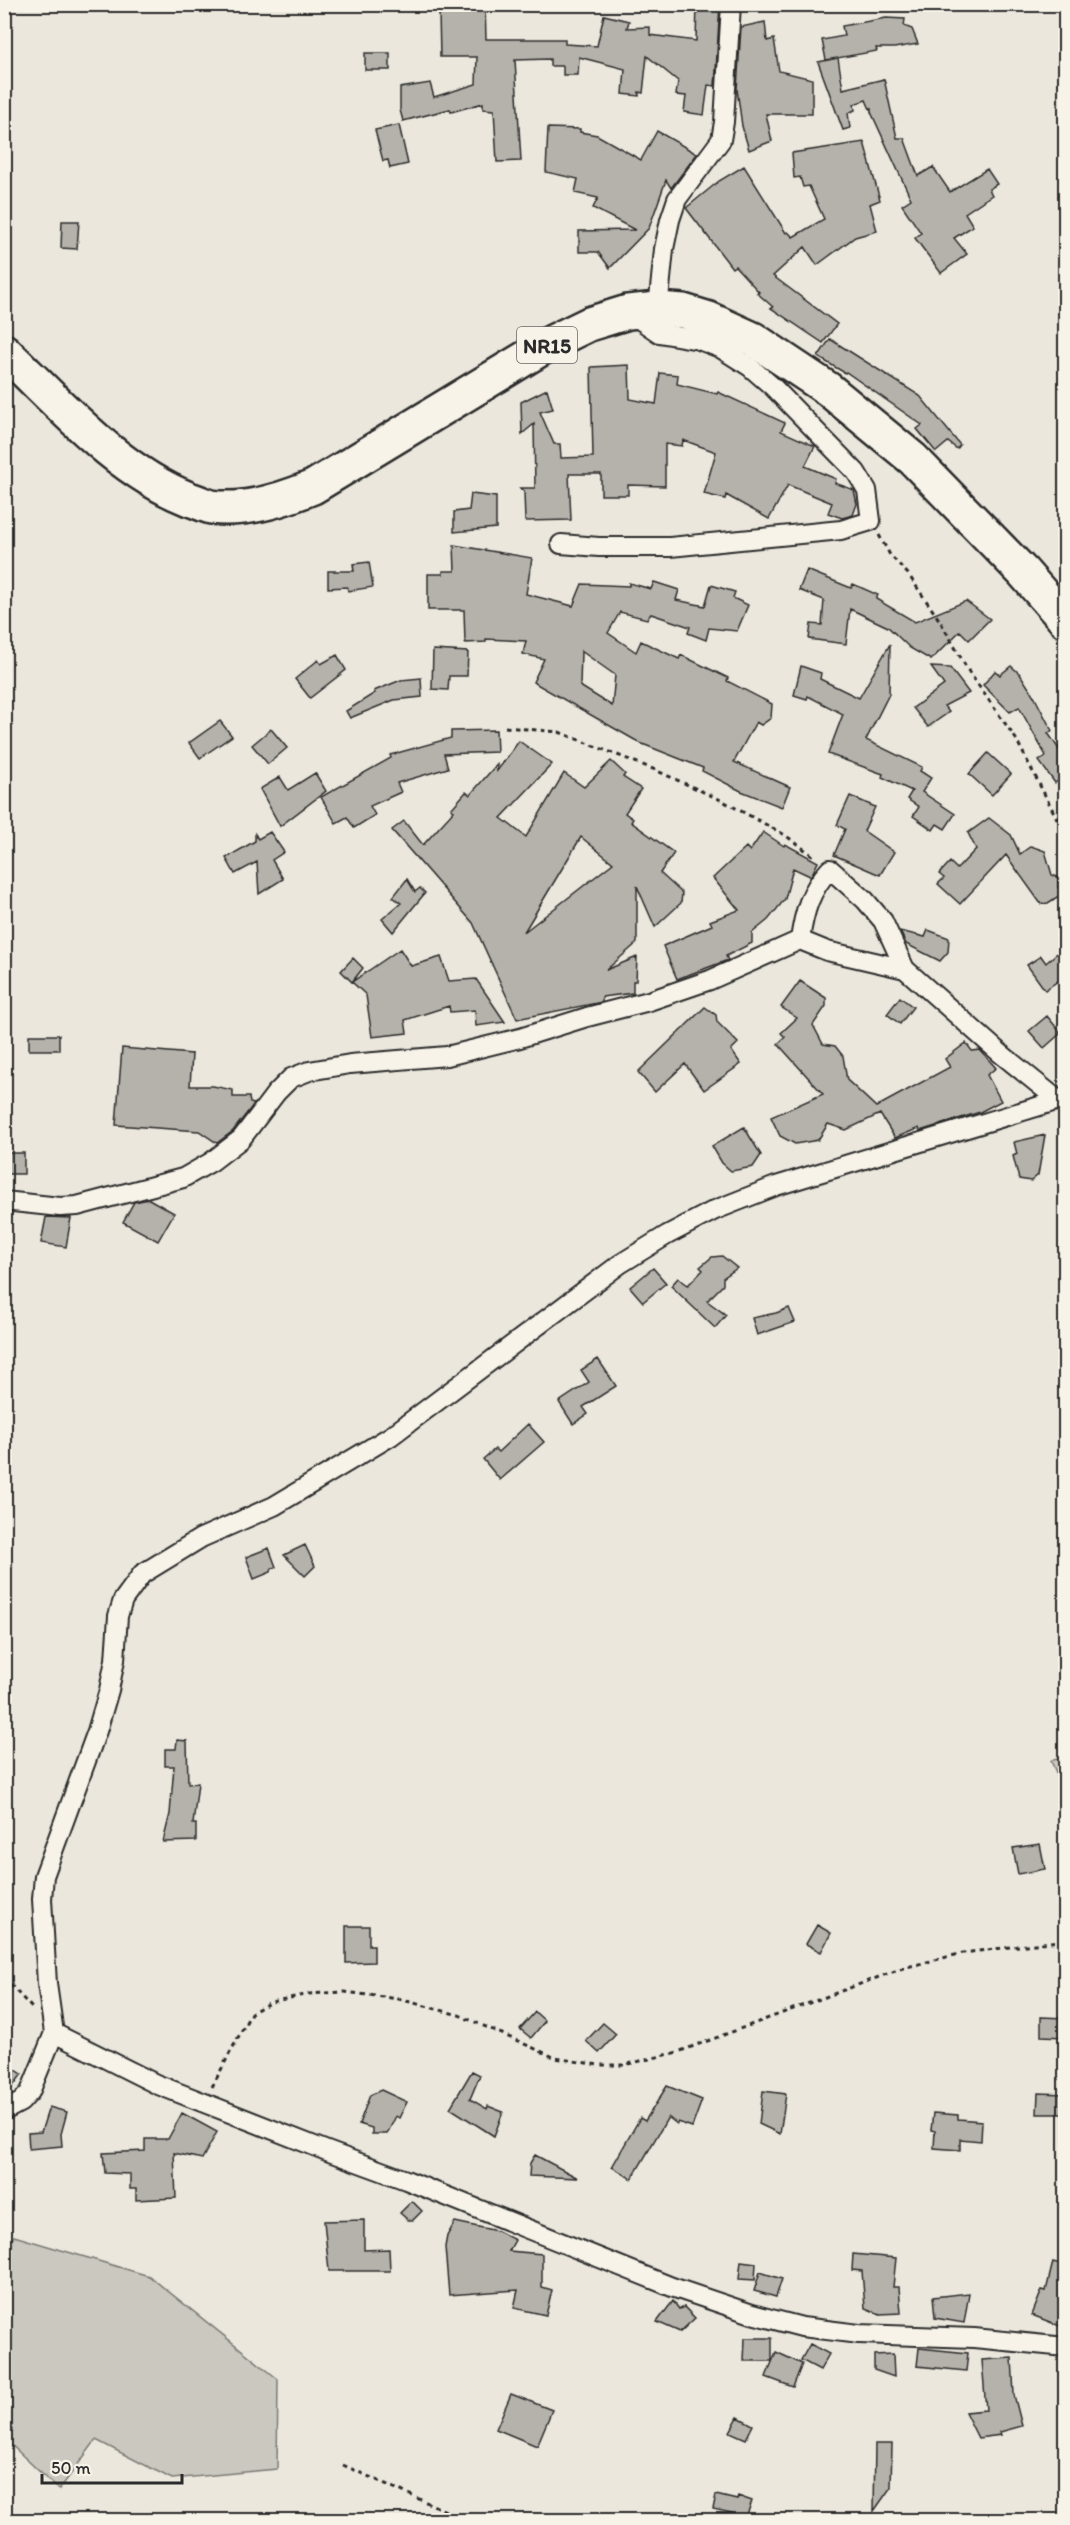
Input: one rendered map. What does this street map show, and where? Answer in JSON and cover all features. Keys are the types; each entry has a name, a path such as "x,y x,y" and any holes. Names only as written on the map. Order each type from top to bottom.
{"highway":[{"name":"NR15","path":"4,351 94,436 159,485 210,507 241,507 287,498 313,487 552,342 589,324 643,310 683,311 710,319 745,335 789,361 828,389 913,459 1023,572 1065,621"}],"street":[{"path":"561,544 599,547 670,547 841,530 871,521 867,490 856,472 773,387 750,367 720,348 699,340 659,333 643,310 664,249 677,199 721,140 731,4"},
{"path":"800,940 804,913 811,894 830,868 865,900 883,921 905,969 1000,1053 1061,1099"},
{"path":"4,1201 60,1207 77,1206 183,1178 211,1162 241,1139 276,1093 291,1078 309,1071 350,1064 447,1056 520,1038 710,980 800,940 827,951 905,969"},
{"path":"4,2111 21,2102 30,2092 54,2033 47,1984 42,1899 44,1876 106,1700 115,1660 116,1632 121,1608 131,1586 142,1574 201,1538 274,1506 391,1436 620,1264 715,1210 776,1186 1061,1099"},
{"path":"54,2033 156,2084 406,2180 672,2287 752,2314 802,2326 859,2334 974,2338 1065,2347"}],"path":[{"path":"871,521 890,555 908,574 940,621 969,672 1016,739 1065,836"},
{"path":"505,727 559,732 652,769 721,800 785,835 830,868"},
{"path":"205,2103 251,2013 272,2002 309,1994 345,1992 399,1999 459,2015 556,2058 598,2065 624,2065 688,2048 903,1968 963,1953 1065,1940"},
{"path":"4,1978 54,2033"},
{"path":"343,2465 466,2520"}],"shaded area":[{"path":"1065,1756 1065,1783 1061,1784 1051,1761"},
{"path":"14,2236 149,2276 278,2379 277,2469 172,2479 96,2440 59,2490 5,2439 4,2251"}],"building":[{"path":"453,4 485,4 486,39 565,39 565,44 597,46 604,15 629,21 627,28 650,27 650,35 696,41 697,4 720,4 715,86 708,85 704,115 684,112 686,96 676,95 678,81 647,56 643,93 639,92 639,96 623,94 625,69 579,57 578,75 563,75 563,66 550,66 550,59 515,60 521,161 497,162 494,110 483,109 483,103 403,121 400,110 400,88 430,83 434,97 476,84 477,57 440,57 439,12 453,13"},
{"path":"886,18 905,19 904,26 912,29 918,44 876,48 877,51 826,60 822,40 844,36 842,26"},
{"path":"765,22 767,41 774,39 779,71 812,79 812,114 766,114 772,141 749,150 742,126 737,89 741,27"},
{"path":"365,53 390,53 390,70 365,70"},
{"path":"838,58 843,89 884,79 897,138 904,138 918,176 933,167 950,192 987,169 997,184 989,189 992,195 965,213 973,226 954,238 967,254 941,273 915,238 921,233 902,205 911,199 866,100 854,104 855,110 848,113 850,128 843,130 818,62"},
{"path":"399,125 408,164 390,168 388,160 383,161 375,130"},
{"path":"548,128 580,129 580,132 597,135 641,160 657,131 697,154 671,188 666,180 649,228 610,268 598,252 579,252 579,231 635,230 593,208 598,198 575,193 578,179 546,172"},
{"path":"864,142 880,200 870,204 877,231 855,237 817,265 805,247 773,276 837,324 823,343 771,308 773,307 757,293 759,292 735,266 732,268 686,208 719,181 744,166 786,233 788,232 793,237 824,219 809,186 803,187 800,177 794,178 792,153"},
{"path":"62,221 79,221 77,249 61,248"},
{"path":"830,339 920,396 960,445 957,449 948,442 936,452 917,429 922,425 846,372 818,357"},
{"path":"629,365 630,399 656,404 660,373 678,375 677,384 717,394 718,392 785,423 781,431 815,446 805,466 836,479 835,483 854,490 857,504 853,515 842,518 828,513 832,503 788,485 769,519 726,495 725,499 704,494 716,452 683,440 682,446 665,444 665,486 628,485 628,495 601,495 601,474 569,474 571,520 525,521 524,492 520,488 535,488 534,424 522,434 521,402 547,389 553,409 540,412 554,444 560,444 561,458 593,457 591,367"},
{"path":"471,494 496,497 496,528 454,532 454,512 469,510"},
{"path":"454,545 532,558 526,594 573,606 582,584 629,586 629,583 651,589 654,582 679,590 676,600 705,606 711,585 735,592 733,598 748,605 737,631 709,628 706,640 688,633 690,627 651,614 647,619 620,612 608,633 636,652 641,641 679,659 681,655 728,678 727,681 772,704 771,718 761,725 756,722 734,762 790,787 782,807 741,791 702,771 703,768 640,743 533,682 544,659 523,654 526,641 486,639 486,642 465,643 464,610 428,610 428,574 455,571","holes":["581,651 615,675 612,706 580,686"]},
{"path":"369,562 373,587 348,591 347,587 328,588 328,571 354,571 353,564"},
{"path":"807,570 851,588 853,584 878,595 876,599 915,622 966,601 990,619 969,640 960,631 931,660 910,648 888,627 850,609 846,644 809,639 811,624 822,625 824,600 799,590"},
{"path":"890,644 889,694 866,740 922,767 920,771 931,778 922,792 955,814 945,829 937,824 933,830 913,816 919,807 907,799 912,791 882,777 883,774 828,754 843,714 808,696 807,699 794,695 801,666 821,673 820,679 859,698"},
{"path":"433,650 468,652 467,676 449,676 448,690 432,689"},
{"path":"337,655 346,670 310,698 295,679 318,660 321,664"},
{"path":"1011,666 1020,674 1034,696 1052,731 1048,733 1065,758 1065,776 1055,783 1039,761 1046,756 1019,707 1010,712 983,685 995,671 1000,675"},
{"path":"931,667 950,668 969,693 944,706 949,712 928,727 913,708 944,685"},
{"path":"421,678 422,697 394,700 350,718 346,711 375,693 374,691 401,680"},
{"path":"220,721 232,736 200,758 189,743"},
{"path":"271,729 287,748 268,764 252,745"},
{"path":"496,730 497,752 444,754 448,768 397,783 401,792 370,806 375,815 354,828 347,817 336,823 321,797 391,758 390,755 451,738 451,731"},
{"path":"519,741 552,764 501,818 526,837 564,773 584,787 611,761 625,774 623,777 641,789 625,813 633,819 631,822 674,853 660,873 682,893 681,903 655,927 637,886 637,943 606,970 637,957 633,993 602,997 602,1002 517,1019 473,923 392,830 404,821 423,845 454,811 451,809 466,792 470,795 497,764 497,771","holes":["581,837 613,863 524,932"]},
{"path":"988,753 1011,774 992,795 969,774"},
{"path":"315,773 326,791 280,826 260,789 280,777 288,790"},
{"path":"850,796 875,807 864,831 894,852 880,875 834,855 845,829 837,825"},
{"path":"989,818 1011,835 1020,854 1031,846 1045,851 1052,875 1058,877 1058,887 1062,894 1048,903 1041,904 1006,855 960,904 938,884 944,878 939,874 950,862 957,869 976,849 968,833"},
{"path":"270,832 284,852 272,860 283,879 259,894 257,862 235,874 226,858 255,841 255,834 258,839"},
{"path":"763,832 784,846 785,844 818,862 812,874 810,876 793,868 785,899 768,920 752,933 752,943 726,956 728,960 677,979 663,946 712,925 710,921 739,910 713,878 746,847 750,851"},
{"path":"407,879 415,892 420,888 425,893 393,932 382,919 401,903 393,897"},
{"path":"928,930 949,938 948,952 940,961 906,944 900,931 925,937"},
{"path":"1065,946 1065,976 1045,990 1027,965 1041,956 1046,963"},
{"path":"400,949 411,966 441,957 449,981 476,979 505,1022 476,1026 475,1010 450,1012 449,1006 405,1020 407,1033 372,1037 366,995 352,982"},
{"path":"353,958 363,968 352,982 341,971"},
{"path":"800,981 826,998 826,1006 813,1025 823,1044 835,1046 843,1056 847,1080 876,1107 950,1067 945,1059 966,1043 972,1051 980,1050 996,1068 987,1075 1001,1101 980,1112 920,1131 919,1128 895,1138 880,1114 846,1130 828,1124 818,1140 795,1144 780,1136 771,1117 823,1094 778,1044 785,1037 781,1033 797,1018 781,1007"},
{"path":"900,997 913,1007 900,1024 887,1014"},
{"path":"705,1007 716,1015 717,1022 738,1043 731,1050 741,1064 704,1090 685,1064 655,1092 638,1072"},
{"path":"1047,1016 1061,1033 1044,1048 1029,1031"},
{"path":"29,1035 59,1035 59,1050 29,1050"},
{"path":"122,1048 192,1054 190,1086 213,1086 233,1090 233,1097 249,1097 250,1103 254,1104 233,1131 217,1143 199,1131 116,1125"},
{"path":"744,1127 761,1155 753,1167 731,1171 722,1163 712,1146"},
{"path":"1045,1135 1038,1175 1031,1181 1019,1179 1013,1156 1017,1154 1014,1142"},
{"path":"4,1153 24,1153 24,1174 4,1174"},
{"path":"149,1199 174,1213 158,1241 123,1222 134,1202"},
{"path":"46,1217 71,1218 66,1247 41,1243"},
{"path":"722,1256 737,1268 723,1278 723,1285 707,1301 726,1315 715,1328 671,1286 678,1278 688,1285 703,1270 700,1267 712,1257"},
{"path":"653,1268 666,1283 643,1302 630,1287"},
{"path":"789,1308 795,1322 757,1335 752,1318"},
{"path":"598,1359 616,1386 583,1407 588,1414 573,1424 559,1402 589,1382 581,1370"},
{"path":"528,1424 544,1442 500,1480 483,1459 495,1449 498,1452"},
{"path":"305,1545 315,1566 305,1576 284,1555"},
{"path":"269,1548 276,1567 272,1568 271,1572 254,1579 246,1557"},
{"path":"177,1740 187,1741 188,1784 198,1783 193,1824 196,1824 196,1841 163,1842 170,1814 174,1766 165,1766 165,1749 176,1749"},
{"path":"1040,1844 1045,1869 1018,1874 1013,1848"},
{"path":"817,1925 831,1933 821,1952 806,1944"},
{"path":"346,1926 369,1926 369,1945 374,1945 374,1962 346,1963"},
{"path":"535,2012 545,2021 531,2038 520,2029"},
{"path":"1041,2017 1065,2018 1065,2037 1041,2036"},
{"path":"603,2023 616,2034 599,2053 586,2041"},
{"path":"4,2062 22,2074 4,2098"},
{"path":"472,2071 480,2075 470,2099 487,2109 488,2106 503,2112 494,2136 450,2108"},
{"path":"667,2086 702,2100 692,2127 678,2122 677,2124 668,2117 632,2179 612,2167 640,2118 645,2121"},
{"path":"381,2090 407,2102 399,2118 396,2116 387,2134 372,2134 372,2128 359,2124 370,2095"},
{"path":"763,2091 786,2094 780,2134 759,2124"},
{"path":"1038,2093 1065,2094 1065,2114 1037,2114"},
{"path":"49,2107 67,2112 61,2134 62,2146 29,2149 28,2133 41,2132"},
{"path":"182,2113 217,2132 202,2159 174,2153 176,2198 136,2200 136,2189 130,2189 130,2174 105,2173 103,2153 145,2151 145,2139 168,2139"},
{"path":"933,2113 958,2115 958,2119 982,2121 981,2141 960,2139 960,2150 934,2148 935,2131 931,2130"},
{"path":"535,2155 578,2178 529,2176 530,2163"},
{"path":"412,2201 422,2211 413,2220 408,2220 400,2213"},
{"path":"364,2220 364,2250 389,2249 390,2271 329,2271 324,2221"},
{"path":"455,2222 497,2231 515,2240 509,2251 542,2254 542,2287 552,2290 546,2315 514,2308 518,2290 449,2295 445,2247 447,2236"},
{"path":"853,2254 896,2258 893,2287 899,2287 901,2313 880,2314 865,2308 862,2271 852,2270"},
{"path":"741,2261 756,2263 755,2280 739,2279"},
{"path":"1053,2262 1065,2265 1065,2312 1060,2326 1032,2315 1042,2290 1046,2291"},
{"path":"760,2272 782,2279 776,2297 754,2291"},
{"path":"969,2293 964,2323 935,2318 933,2297"},
{"path":"673,2301 679,2309 684,2307 695,2318 680,2332 657,2322"},
{"path":"745,2338 772,2338 772,2361 744,2361"},
{"path":"810,2344 829,2354 820,2370 801,2360"},
{"path":"919,2348 968,2353 966,2371 917,2366"},
{"path":"776,2352 802,2364 793,2387 766,2377"},
{"path":"893,2354 894,2377 874,2370 874,2355"},
{"path":"1012,2358 1014,2395 1022,2426 1000,2432 1001,2435 978,2438 965,2412 986,2410 982,2360"},
{"path":"511,2394 552,2410 537,2446 496,2429"},
{"path":"738,2417 753,2425 746,2439 730,2432"},
{"path":"875,2444 892,2444 891,2487 874,2511"},
{"path":"716,2495 737,2500 738,2496 752,2501 745,2520 730,2520 732,2513 713,2509"}]}
